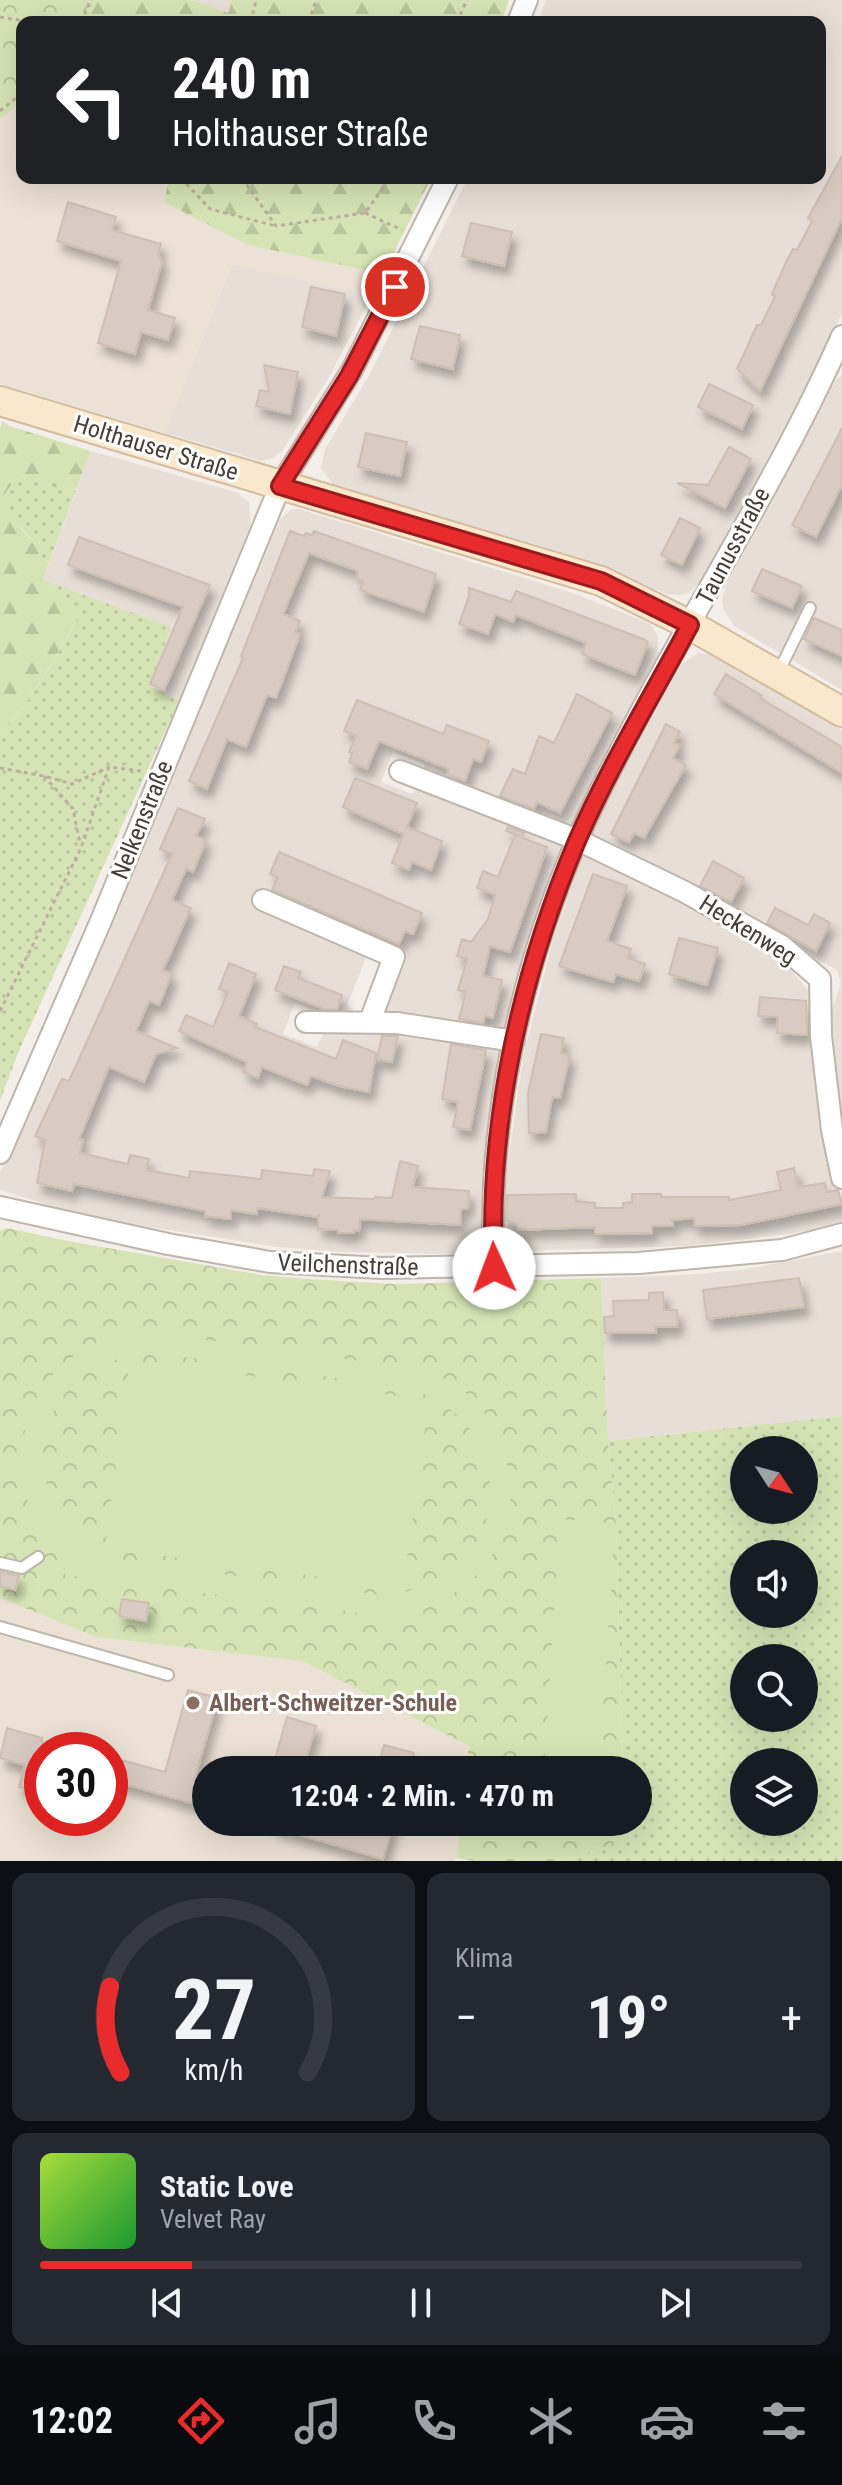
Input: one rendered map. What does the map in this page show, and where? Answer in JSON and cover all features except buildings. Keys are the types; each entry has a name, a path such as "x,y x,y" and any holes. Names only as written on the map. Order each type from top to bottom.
{"street":[{"name":"Nelkenstraße","path":"0,1153 38,1069 280,486 352,370 445,184"},
{"name":"Taunusstraße","path":"494,1268 494,1180 503,1105 527,985 555,899 578,840 609,775 840,347"},
{"name":"Holthauser Straße","path":"0,401 601,581 690,625 842,712"},
{"path":"400,771 578,840"},
{"name":"Heckenweg","path":"578,840 685,892 782,946 820,979 821,1036 832,1130 842,1178"},
{"path":"263,900 394,957 370,1021"},
{"path":"306,1022 370,1021 514,1041"},
{"name":"Veilchenstraße","path":"0,1207 168,1244 270,1262 382,1268 494,1268 671,1260 782,1250 842,1234"}],"lane":[{"path":"777,674 810,608"},
{"path":"0,1563 22,1568 38,1557"},
{"path":"0,1627 168,1675"}],"path":[{"path":"0,111 16,98"},
{"path":"187,184 210,209 276,226 365,213 419,238"},
{"path":"246,184 276,226"},
{"path":"365,213 386,184"},
{"path":"0,1011 81,848 109,767"},
{"path":"0,768 72,784 109,767 162,773"},
{"path":"44,776 73,809 81,848"}],"shaded area":[{"path":"191,0 232,0 228,14"},
{"path":"546,0 842,0 842,314 733,527 704,578 683,595 667,594 567,554 333,484 321,468 325,449 371,372 465,184 826,184 826,16 540,16"},
{"path":"16,106 16,184 168,184 248,245 383,274 372,295 232,264 165,433 0,384 0,119"},
{"path":"232,264 372,295 329,377 282,451 273,458 261,461 165,433"},
{"path":"842,374 842,690 734,626 722,600 727,583 835,381"},
{"path":"91,451 236,492 249,502 251,524 179,701 148,687 43,580"},
{"path":"292,509 570,592 649,623 658,636 658,658 598,769 570,830 424,772 424,764 393,752 381,782 412,794 419,787 564,845 529,940 504,1033 384,1018 407,955 259,892 252,908 366,957 347,1006 353,1009 350,1017 326,1016 295,1003 283,1034 317,1047 326,1029 367,1027 500,1047 484,1165 480,1240 475,1250 466,1254 342,1252 278,1247 149,1227 61,1209 0,1190 0,1172 49,1073 280,519"},
{"path":"698,653 727,662 842,730 842,1156 826,1026 841,984 837,970 590,841 624,769 680,665"},
{"path":"586,856 755,935 781,958 811,994 842,1201 842,1224 790,1234 687,1246 515,1251 507,1248 503,1238 506,1177 523,1057 554,936 578,868"},
{"path":"842,1251 842,1416 608,1441 601,1278 741,1270"},
{"name":"Albert-Schweitzer-Schule","path":"0,1598 96,1637 302,1661 469,1746 468,1756 192,1756 192,1836 459,1836 457,1858 453,1861 0,1861"}],"green space":[{"path":"0,0 95,0 86,16 16,16 16,106 0,119"},
{"path":"95,0 191,0 228,13 232,0 509,0 503,16 86,16"},
{"path":"168,184 428,184 383,274 248,245 164,202"},
{"path":"3,421 9,426 91,451 76,490 23,477 15,480 5,493 14,520 36,545 46,571 43,580 81,612 34,692 0,735 0,428"},
{"path":"23,477 76,490 46,571 40,564 33,540 13,520 7,506 5,493 15,480"},
{"path":"43,580 171,627 149,686 179,701 18,1053 0,1101 0,735 34,692 81,612"},
{"path":"7,1228 261,1275 307,1279 395,1284 601,1278 608,1441 616,1524 623,1756 468,1756 469,1746 302,1661 96,1637 0,1598 0,1231"},
{"path":"160,1333 416,1369 455,1385 481,1408 503,1449 510,1503 505,1527 495,1550 481,1570 462,1587 440,1602 414,1613 412,1620 65,1575 67,1555 30,1506 24,1482 23,1440 35,1401 59,1369 93,1344 126,1335","holes":["155,1353 408,1388 448,1408 475,1436 488,1470 490,1505 479,1538 456,1566 423,1587 379,1595 127,1561 87,1541 60,1513 45,1479 44,1444 54,1410 77,1382 110,1361"]},
{"path":"130,1360 429,1400 403,1588 105,1548"},
{"path":"842,1416 842,1861 566,1861 625,1839 625,1836 652,1836 652,1756 623,1756 616,1524 608,1441"},
{"path":"560,1519 615,1523 600,1756 545,1756"},
{"path":"459,1836 625,1836 625,1839 566,1861 474,1861 457,1858"}],"place":[{"name":"Albert-Schweitzer-Schule","path":"193,1703"}],"route":[{"path":"395,287 349,376 280,486 601,581 690,625 609,775 578,840 527,985 503,1105 494,1180 494,1268"}]}
